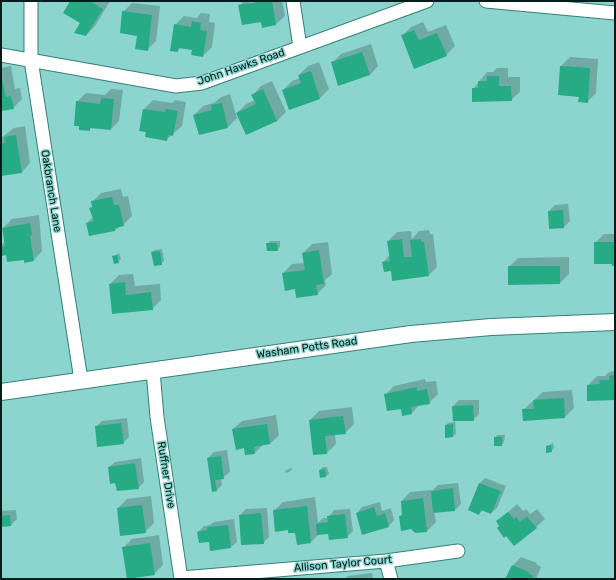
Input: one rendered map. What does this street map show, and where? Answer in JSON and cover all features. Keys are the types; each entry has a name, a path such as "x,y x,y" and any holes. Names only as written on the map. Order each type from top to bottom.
{"street":[{"name":"Oakbranch Lane","path":"31,1 31,60 81,380"},
{"path":"293,1 300,47"},
{"name":"John Hawks Road","path":"1,55 176,86 202,83 427,1"},
{"path":"486,1 615,12"},
{"name":"Washam Potts Road","path":"1,392 418,333 492,327 615,322"},
{"name":"Ruffner Drive","path":"153,371 157,417 181,579"},
{"name":"Allison Taylor Court","path":"181,579 386,561 458,551"},
{"path":"386,561 391,579"}],"building":[{"path":"70,1 90,1 103,9 86,36 74,33 80,23 63,13"},
{"path":"272,1 276,25 262,28 261,22 242,25 238,5"},
{"path":"122,11 152,15 148,51 135,49 137,36 120,33"},
{"path":"192,21 201,23 200,30 207,31 203,57 191,55 192,50 178,48 178,52 170,51 174,24 191,27"},
{"path":"414,30 419,40 437,33 447,56 414,69 401,35"},
{"path":"362,52 370,75 338,86 331,62"},
{"path":"560,66 590,68 588,103 578,102 579,97 558,95"},
{"path":"311,71 320,99 289,110 282,90 301,83 298,75"},
{"path":"1,75 6,97 11,96 14,109 1,111"},
{"path":"487,76 499,76 499,86 511,86 512,101 472,102 472,88 478,88 478,81 487,81"},
{"path":"263,89 277,121 246,135 236,113 256,104 251,95"},
{"path":"101,98 114,99 111,130 90,128 90,131 79,130 79,126 74,126 76,101 100,104"},
{"path":"222,103 228,128 199,135 193,115 212,110 211,105"},
{"path":"143,109 165,112 166,109 178,111 173,136 168,135 167,141 145,137 146,132 139,131"},
{"path":"16,135 22,173 1,176 1,143 5,143 4,137"},
{"path":"112,197 114,205 119,205 124,226 115,228 115,231 89,236 86,223 94,221 89,208 92,207 91,201"},
{"path":"563,210 564,228 549,229 548,211"},
{"path":"30,223 32,235 30,236 34,261 24,263 24,260 7,262 6,255 1,256 1,247 5,246 2,228"},
{"path":"402,239 404,257 412,257 410,240 421,239 421,242 424,242 429,276 392,281 391,271 384,272 382,262 390,261 387,241"},
{"path":"594,242 615,242 615,266 612,266 612,264 594,264"},
{"path":"266,243 277,243 278,251 267,251"},
{"path":"319,250 324,284 316,285 318,295 296,298 295,289 285,291 282,273 305,270 302,253"},
{"path":"160,251 162,265 154,266 151,252"},
{"path":"117,255 119,263 114,264 112,256"},
{"path":"508,266 560,266 560,284 508,285"},
{"path":"125,282 126,295 151,292 153,310 112,314 109,284"},
{"path":"615,375 615,400 587,401 587,385 600,384 599,380 609,380 609,376"},
{"path":"417,387 417,391 427,389 430,404 411,407 412,414 402,416 401,409 387,411 384,394"},
{"path":"564,398 565,418 523,421 522,409 534,409 533,400"},
{"path":"473,405 474,421 453,421 452,406"},
{"path":"343,416 346,434 325,436 327,454 313,455 309,420"},
{"path":"121,423 124,444 97,447 95,426"},
{"path":"267,424 270,444 254,447 255,454 245,455 244,448 236,450 232,429"},
{"path":"453,424 453,437 445,438 445,425"},
{"path":"494,437 502,437 502,446 494,446"},
{"path":"551,445 552,452 546,453 546,446"},
{"path":"221,456 224,479 215,480 217,491 212,492 207,458"},
{"path":"135,463 139,489 117,491 115,483 110,484 108,467"},
{"path":"325,469 326,477 320,478 319,470"},
{"path":"479,483 501,491 491,514 481,510 479,515 468,510"},
{"path":"453,488 455,511 433,513 431,491"},
{"path":"423,498 427,532 415,533 411,529 401,531 399,516 402,516 401,501"},
{"path":"142,505 146,533 120,536 117,508"},
{"path":"307,506 311,543 297,545 295,533 288,533 288,530 275,532 273,510"},
{"path":"374,507 377,516 385,513 389,527 362,535 356,513"},
{"path":"508,512 514,519 516,517 520,522 527,517 537,528 514,546 506,536 504,538 497,528 499,526 496,521"},
{"path":"261,513 264,544 241,545 239,515"},
{"path":"345,514 348,538 329,540 328,534 317,535 316,524 328,522 327,516"},
{"path":"10,515 11,526 1,527 1,516"},
{"path":"228,525 231,548 210,551 209,542 199,543 197,532 207,530 207,527"},
{"path":"150,543 155,575 127,579 122,547"},
{"path":"512,565 529,572 528,573 533,576 532,579 505,579"}]}
